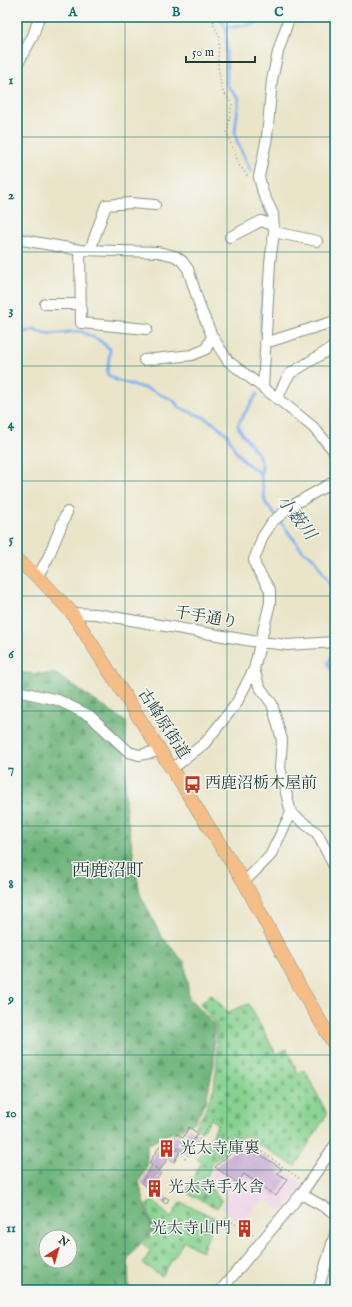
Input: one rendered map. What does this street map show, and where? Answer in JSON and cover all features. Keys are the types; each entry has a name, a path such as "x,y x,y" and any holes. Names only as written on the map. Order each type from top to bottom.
{"main road":[{"name":"古峰原街道","path":"17,560 37,576 72,613 244,882 300,988 335,1046"}],"street":[{"path":"17,65 32,36 39,17"},
{"path":"263,388 270,263 274,228 273,214 257,177 267,137 272,80 278,52 288,21 291,17"},
{"path":"90,250 106,205 130,203 155,205"},
{"path":"230,237 261,221 274,228 318,241"},
{"path":"17,239 80,250 158,252 175,256 182,261 188,269 201,310 212,336 228,361 313,427 335,452"},
{"path":"80,250 80,323 147,329"},
{"path":"45,304 80,304"},
{"path":"265,343 335,320"},
{"path":"144,360 192,355 206,349 212,336"},
{"path":"277,399 291,373 335,346"},
{"path":"172,769 205,743 236,704 254,670 262,642 270,603 270,590 256,567 254,560 263,536 273,521 293,504 335,481"},
{"path":"37,576 47,560 67,512"},
{"name":"千手通り","path":"72,613 104,616 252,641 288,645 335,642"},
{"path":"254,670 259,686 272,704 282,740 280,768 291,813 317,833 335,868"},
{"path":"17,691 58,700 90,716 129,752 139,755 160,751"},
{"path":"244,882 270,856 291,813"},
{"path":"221,1290 258,1240 302,1194 335,1145"},
{"path":"302,1194 335,1213"},
{"path":"318,1290 335,1234"}],"path":[{"path":"213,17 214,26 219,35 218,66 222,90 232,104 227,133 239,165 247,175 257,177"},
{"path":"185,1159 213,1120 218,1118 222,1122 214,1145 216,1148 218,1148 233,1134 236,1135 308,1184"},
{"path":"225,1218 258,1240"}],"shaded area":[{"path":"243,1142 305,1184 282,1212 264,1198 241,1223 222,1208 227,1196 211,1181 214,1166"}],"green space":[{"path":"17,673 56,674 126,722 125,804 140,894 161,936 185,963 189,998 214,1024 214,1064 206,1101 194,1123 187,1125 180,1132 173,1132 147,1145 147,1166 139,1182 152,1231 128,1258 129,1290 17,1290"},
{"path":"211,994 228,1012 249,1004 276,1054 287,1049 298,1073 305,1070 327,1114 295,1166 244,1136 212,1164 205,1181 222,1201 217,1208 187,1193 186,1191 201,1163 197,1159 209,1142 217,1123 211,1119 202,1132 194,1127 204,1113 214,1088 217,1064 216,1024 200,1004"},
{"path":"152,1200 171,1218 180,1202 216,1218 202,1252 184,1241 162,1276 143,1264 150,1251 143,1244 153,1231 147,1205"}],"building":[{"name":"光太寺庫裏","path":"189,1127 198,1134 192,1142 188,1139 187,1141 191,1144 185,1153 178,1148 177,1150 180,1152 174,1162 168,1158 160,1170 155,1167 154,1168 161,1173 157,1179 160,1181 158,1185 155,1183 151,1190 141,1183 152,1165 149,1163 163,1141 169,1145 177,1134 183,1138"},
{"path":"238,1147 243,1151 246,1147 257,1155 258,1153 282,1169 277,1173 287,1179 276,1196 244,1174 237,1183 215,1167"},
{"path":"165,1197 169,1199 166,1204 162,1201"}],"waterway":[{"path":"220,17 226,28 227,85 239,99 235,131 237,141 251,172"},
{"path":"226,28 255,24 256,17"},
{"path":"264,206 268,217"},
{"path":"261,333 263,292"},
{"path":"17,334 34,329 49,334 80,331 99,340 110,349 107,374 116,380 151,390 173,400 180,408 203,417 215,424 227,434 236,452 245,462 261,474"},
{"name":"小薮川","path":"257,394 238,424 239,429 258,454 262,465 261,474 265,502 303,551 315,559 335,592"},
{"name":"小薮川","path":"335,648 328,664 334,675 333,688 335,699"}],"place":[{"name":"西鹿沼栃木屋前","path":"192,784"},
{"name":"光太寺庫裏","path":"167,1149"},
{"name":"光太寺手水舎","path":"155,1188"},
{"name":"光太寺山門","path":"244,1229"}],"district":[{"name":"西鹿沼町","path":"108,871"}]}
